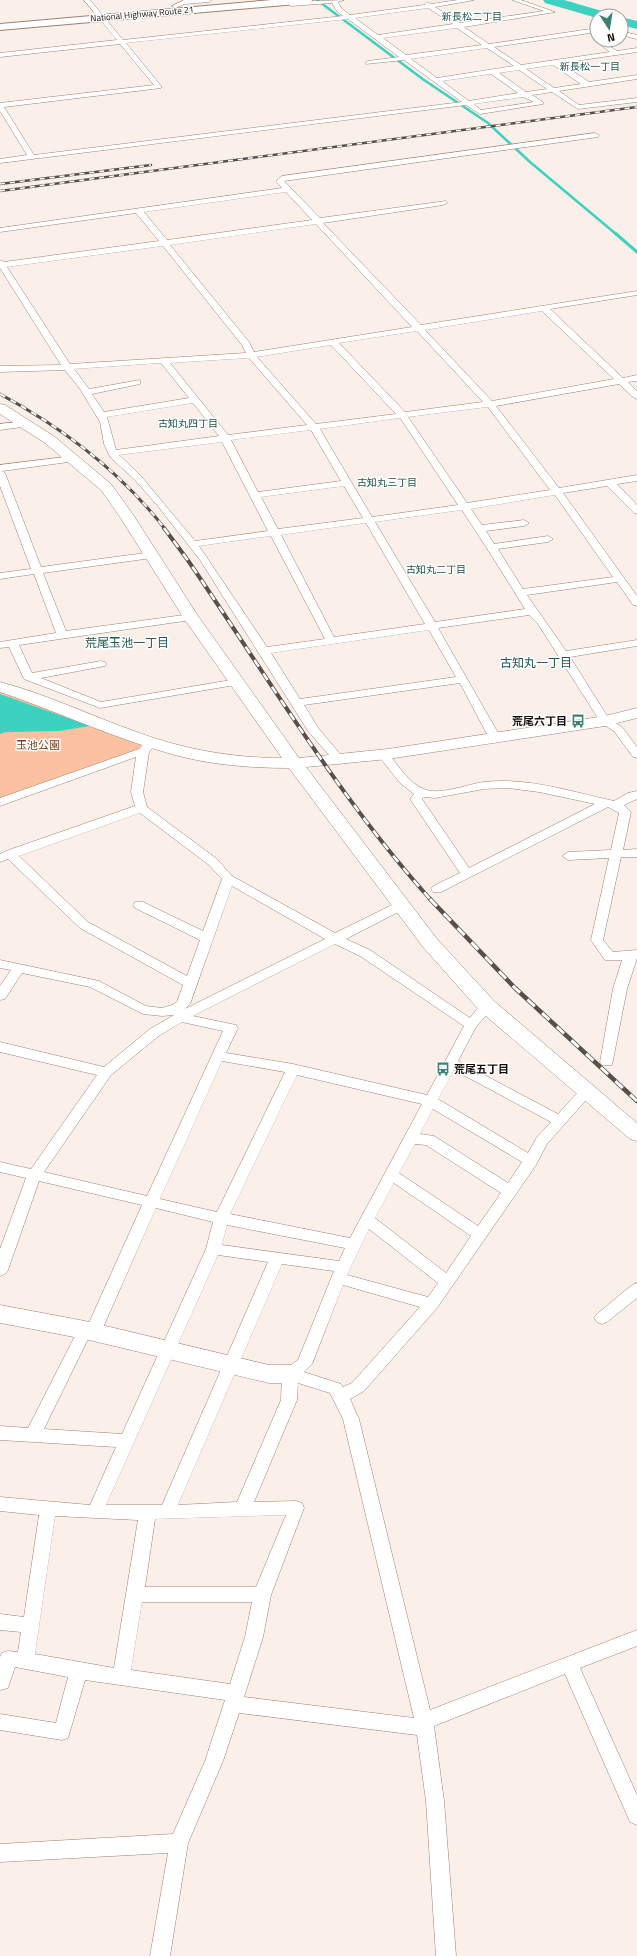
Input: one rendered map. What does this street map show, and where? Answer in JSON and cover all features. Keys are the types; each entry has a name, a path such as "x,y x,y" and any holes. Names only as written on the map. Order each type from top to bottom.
{"highway":[{"name":"National Highway Route 21","path":"0,27 175,6 303,0"},
{"name":"National Highway Route 21","path":"0,21 100,15 243,3"}],"street":[{"path":"32,157 0,105 159,87 87,0"},
{"path":"175,6 184,2 209,0"},
{"path":"243,3 259,6 337,0 338,9 346,17 378,37 404,58 480,112 541,103 526,95 492,71"},
{"path":"420,0 578,107 637,100"},
{"path":"0,55 334,19 471,0"},
{"path":"378,37 552,12 514,0"},
{"path":"368,63 589,31"},
{"path":"609,48 616,53"},
{"path":"436,80 637,50"},
{"path":"554,62 588,85"},
{"path":"0,161 467,104 637,77"},
{"path":"595,135 282,178 280,181 490,404 635,597"},
{"path":"0,230 288,190"},
{"path":"340,761 314,731 264,651 193,544 156,498 138,478 115,457 109,444 105,422 101,415 67,367 0,264 165,244 318,220 443,203"},
{"path":"138,211 246,344 251,355 314,427 463,679 495,738"},
{"path":"0,369 67,367 251,355 637,293"},
{"path":"544,308 637,396"},
{"path":"333,342 402,415 491,547 532,611 542,622 564,655 605,721 618,729 637,755"},
{"path":"164,361 225,438 331,641"},
{"path":"113,453 490,404 637,378"},
{"path":"86,392 137,382"},
{"path":"101,415 195,400"},
{"path":"0,408 50,440 106,487 152,555 191,617 295,764 400,906 430,943 487,1006 637,1134"},
{"path":"0,427 26,424"},
{"path":"0,468 73,459"},
{"path":"0,473 62,635"},
{"path":"193,544 464,507 558,493 637,478"},
{"path":"254,495 348,483"},
{"path":"610,483 637,511"},
{"path":"478,529 524,523"},
{"path":"491,547 548,539"},
{"path":"0,576 152,555"},
{"path":"520,593 620,579"},
{"path":"264,651 532,611"},
{"path":"0,645 191,617"},
{"path":"13,643 28,677 100,705 237,682"},
{"path":"564,655 637,643"},
{"path":"28,677 102,664"},
{"path":"297,703 463,679"},
{"path":"0,687 87,720 147,746 208,757 295,764 340,761 384,755 605,721 637,713"},
{"path":"0,802 147,746"},
{"path":"147,746 137,792 141,808 213,862 228,879 334,938 365,953 471,1025"},
{"path":"384,755 406,783 421,793 442,794 491,785 524,785 611,804 625,812 597,940 610,957 634,955 620,989 607,1062"},
{"path":"421,793 416,799 466,873"},
{"path":"436,889 466,873 611,804 632,795 637,795"},
{"path":"141,808 5,856 84,925 190,983"},
{"path":"568,856 637,853"},
{"path":"179,1013 228,879"},
{"path":"139,905 206,938"},
{"path":"0,1270 34,1175 106,1072 179,1013 400,906"},
{"path":"0,964 94,984 143,1010 179,1013 186,1019 231,1028 151,1202 89,1331 33,1436"},
{"path":"0,996 19,968"},
{"path":"290,1374 304,1364 340,1272 354,1244 471,1025 487,1006"},
{"path":"0,1047 106,1072"},
{"path":"218,1056 293,1069 430,1101 531,1161"},
{"path":"451,1063 560,1121"},
{"path":"95,1512 214,1249 221,1218 293,1069"},
{"path":"341,1396 358,1387 432,1304 531,1161 542,1140 587,1091"},
{"path":"410,1138 429,1140 510,1191"},
{"path":"0,1167 221,1218 354,1244"},
{"path":"391,1174 480,1235"},
{"path":"367,1219 448,1282"},
{"path":"214,1249 277,1258 340,1272 432,1304"},
{"path":"167,1512 232,1365 277,1258"},
{"path":"602,1318 637,1289"},
{"path":"1,1316 89,1331 269,1374 290,1374 335,1388 341,1396 351,1419 425,1725 435,1801 446,1956"},
{"path":"242,1508 289,1400 290,1374"},
{"path":"0,1434 127,1441"},
{"path":"0,1504 95,1512 167,1512 242,1508 296,1508 294,1520 262,1595 254,1637 214,1761 179,1843 160,1956"},
{"path":"25,1660 48,1508"},
{"path":"121,1677 148,1512"},
{"path":"135,1594 262,1595"},
{"path":"0,1622 31,1626"},
{"path":"0,1682 2,1682 8,1659 25,1660 234,1699 425,1725 569,1664 637,1638"},
{"path":"569,1664 637,1816"},
{"path":"0,1722 62,1732 78,1671"},
{"path":"0,1853 179,1843"}],"green space":[{"name":"玉池公園","path":"0,689 146,743 141,750 0,799"}],"water":[{"path":"0,694 90,726 59,731 6,732 0,734"}],"waterway":[{"path":"317,0 424,80 488,123 530,162 616,234"},
{"path":"550,0 589,12"},
{"path":"562,4 571,3"},
{"path":"629,23 637,25"},
{"path":"615,233 637,252"}],"railway":[{"path":"0,191 637,107"},
{"path":"0,184 151,165"},
{"path":"0,394 46,421 90,453 130,489 165,529"},
{"path":"164,528 187,559 334,777 397,860 431,900"},
{"path":"430,899 515,988 637,1101"}],"place":[{"name":"荒尾六丁目","path":"578,721"},
{"name":"荒尾五丁目","path":"443,1069"}],"district":[{"name":"新長松二丁目","path":"472,16"},
{"name":"新長松一丁目","path":"590,66"},
{"name":"古知丸四丁目","path":"188,423"},
{"name":"古知丸三丁目","path":"387,482"},
{"name":"古知丸二丁目","path":"436,569"},
{"name":"荒尾玉池一丁目","path":"127,643"},
{"name":"古知丸一丁目","path":"536,663"}]}
